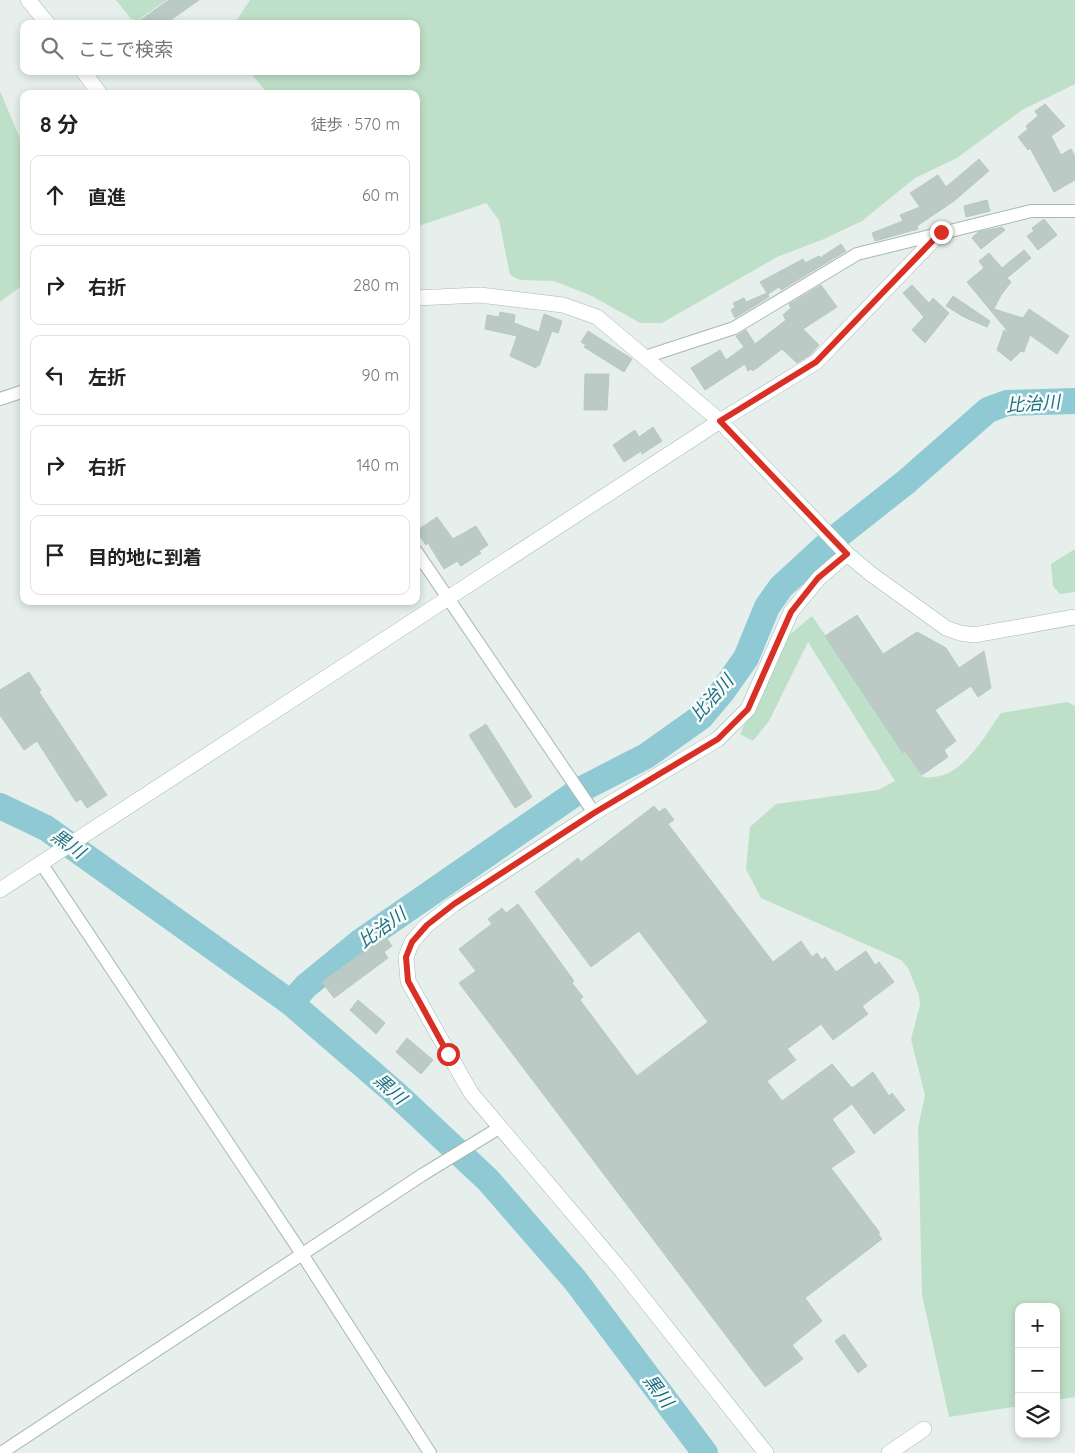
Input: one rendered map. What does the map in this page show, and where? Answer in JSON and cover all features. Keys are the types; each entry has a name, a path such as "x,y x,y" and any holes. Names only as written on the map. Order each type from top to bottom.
{"street":[{"path":"28,0 45,20"},
{"path":"86,75 97,90"},
{"path":"645,357 734,328 857,254 1031,211 1075,211"},
{"path":"0,890 720,421 816,362 941,232"},
{"path":"420,298 480,295 562,305 597,317 720,421 847,554 871,574 946,628 974,635 1075,617"},
{"path":"0,399 20,392"},
{"path":"766,1453 621,1270 494,1130 430,1023 408,981 406,957 412,942 427,925 454,904 594,813 718,739 748,709 791,612 818,578 847,554"},
{"path":"420,557 450,598 594,813"},
{"path":"41,863 302,1254 430,1453"},
{"path":"1,1453 422,1175 494,1130"},
{"path":"888,1453 924,1429"}],"green space":[{"path":"116,0 167,0 138,20 131,19"},
{"path":"250,0 1075,0 1075,84 1022,110 957,158 915,178 862,221 824,239 777,257 662,323 640,323 592,296 554,281 520,280 510,275 499,220 486,203 420,226 420,90 265,90 252,75 420,75 420,20 237,20"},
{"path":"0,91 20,138 20,287 0,302"},
{"path":"1075,549 1075,592 1060,594 1053,586 1051,564"},
{"path":"812,616 923,777 936,777 948,773 959,766 978,746 1001,713 1067,702 1075,706 1075,1397 1060,1399 1060,1303 1015,1303 1015,1407 949,1417 922,1295 918,1128 925,1095 911,1039 920,1005 919,995 908,968 901,960 761,898 746,869 750,827 776,804 878,790 895,781 808,642 769,721 753,741 740,734 788,636"}],"building":[{"path":"169,0 199,0 171,20 141,20"},
{"path":"1045,104 1065,126 1051,136 1061,155 1071,149 1075,157 1075,180 1054,192 1030,148 1028,150 1018,137 1028,129 1026,126 1038,116 1035,111"},
{"path":"979,159 989,171 954,201 917,226 918,229 875,241 872,233 903,221 900,215 920,207 910,193 938,175 946,187"},
{"path":"987,200 990,211 966,217 964,206"},
{"path":"1044,219 1057,235 1038,250 1027,236 1034,231 1032,228"},
{"path":"1002,227 1005,230 981,249 972,238 978,232"},
{"path":"841,244 846,251 781,290 779,287 768,294 769,297 735,318 731,310 735,307 733,303 744,298 746,302 767,293 760,282 803,259 805,263 819,256 820,258"},
{"path":"1024,250 1031,258 1007,278 1011,282 1001,295 994,309 1023,318 1029,309 1069,336 1057,354 1030,335 1024,352 1021,351 1011,361 997,350 1004,330 1010,334 967,282 984,268 979,261 989,253 1002,268"},
{"path":"821,285 837,307 803,329 819,345 810,355 797,363 782,349 753,371 751,369 748,371 745,364 705,390 691,368 720,350 726,360 744,347 736,336 746,330 755,344 786,320 783,315 791,308 789,304"},
{"path":"912,285 929,303 933,298 949,313 925,343 912,330 924,317 903,293"},
{"path":"953,296 990,321 987,327 964,317 946,306"},
{"path":"500,312 515,315 514,323 539,332 544,314 562,321 558,333 552,331 539,366 537,365 536,368 510,356 517,336 485,329 487,315 499,317"},
{"path":"588,331 632,359 624,372 584,347 586,345 581,342"},
{"path":"585,374 609,374 607,410 584,410"},
{"path":"653,427 662,441 642,454 641,451 624,462 613,445 635,430 639,437"},
{"path":"437,517 453,539 476,526 488,545 479,551 481,553 461,566 457,561 444,569 428,543 426,545 420,537 420,528"},
{"path":"857,615 883,654 917,632 946,648 959,668 984,651 991,688 978,697 971,686 935,710 956,741 944,750 948,757 922,775 905,751 903,753 825,636"},
{"path":"29,672 41,690 39,692 107,795 87,808 81,799 76,802 37,741 24,750 0,715 0,690"},
{"path":"486,724 532,797 515,808 469,735"},
{"path":"654,806 659,812 665,808 674,820 668,824 773,962 801,941 812,957 817,953 822,960 825,957 836,972 866,951 875,965 879,962 894,982 862,1006 868,1014 833,1040 821,1024 787,1049 796,1060 767,1081 782,1101 832,1064 852,1088 873,1072 889,1096 892,1093 905,1110 874,1134 852,1104 832,1119 855,1152 831,1168 880,1233 878,1234 882,1239 805,1298 822,1321 792,1345 803,1359 765,1387 459,983 476,971 459,949 492,924 488,919 502,908 506,913 518,904 574,981 572,983 583,997 580,1000 637,1076 708,1022 639,931 591,967 535,892 578,858 581,862"},
{"path":"385,936 392,946 384,952 388,958 334,998 322,982"},
{"path":"358,1000 385,1023 376,1034 350,1010"},
{"path":"407,1038 433,1060 421,1074 396,1052"},
{"path":"844,1334 867,1366 858,1373 835,1341"}],"waterway":[{"name":"比治川","path":"291,1003 306,986 360,942 580,790 646,756 701,717 722,692 746,658 767,607 781,587 830,542 906,482 988,410 1007,403 1075,401"},
{"name":"黒川","path":"0,806 46,828 291,1003 394,1092 488,1180 575,1280 705,1453"}],"route":[{"path":"448,1054 408,981 406,957 412,942 427,925 454,904 594,813 718,739 748,709 791,612 818,578 847,554 720,421 816,362 941,232"}]}
